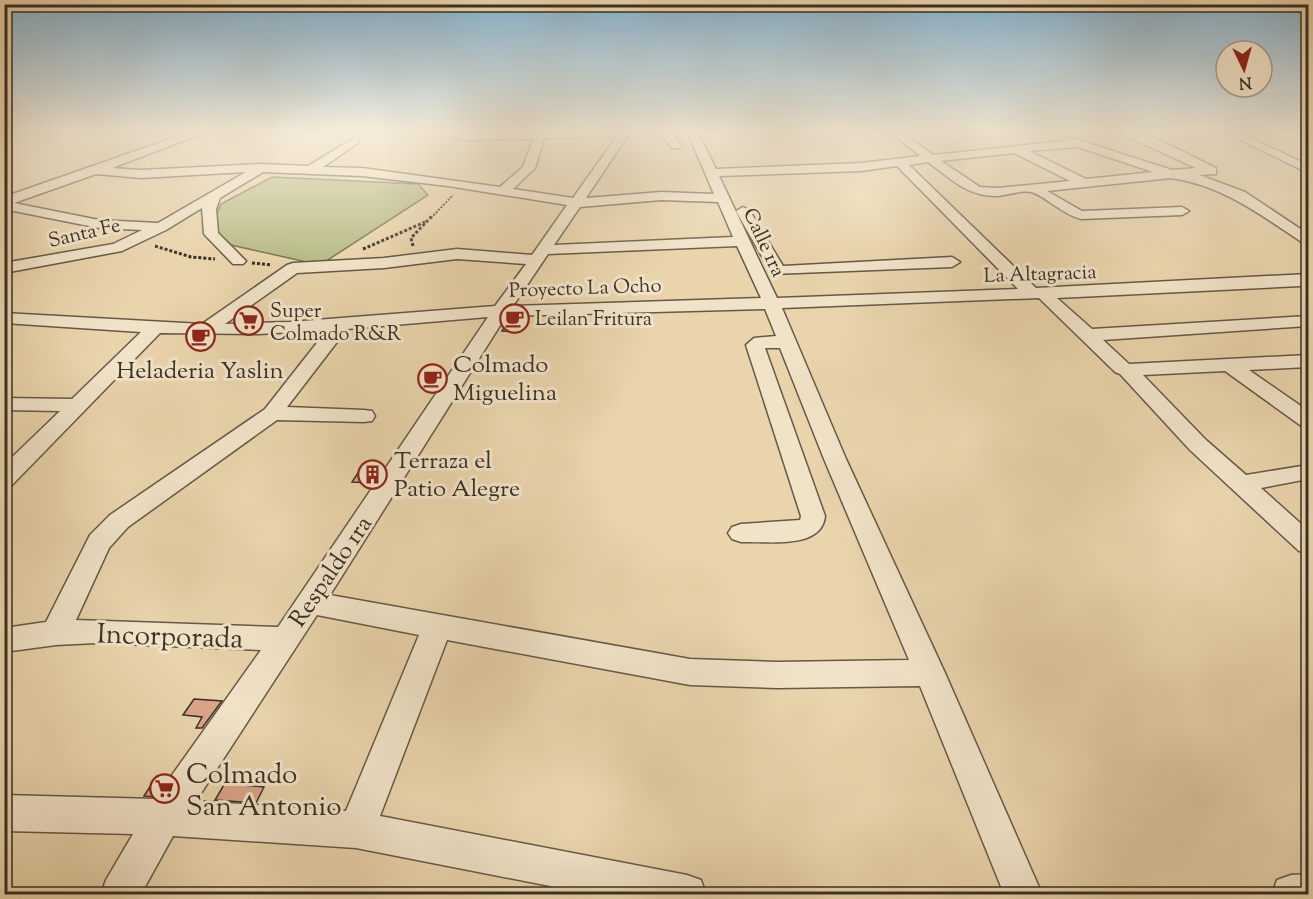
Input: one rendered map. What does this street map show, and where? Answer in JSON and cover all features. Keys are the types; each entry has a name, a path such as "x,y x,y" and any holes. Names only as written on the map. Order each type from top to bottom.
{"street":[{"path":"4,204 88,173"},
{"path":"149,173 184,173"},
{"name":"Santa Fe","path":"4,267 117,248 161,227 253,173"},
{"path":"238,261 211,234 209,209 214,197 278,173"},
{"path":"363,173 463,184 577,203 661,196 723,198"},
{"path":"503,191 523,173"},
{"name":"Respaldo 1ra","path":"120,894 164,816 310,603 500,312 542,255 597,173"},
{"name":"Calle 1ra","path":"712,173 772,304 835,459 930,673 1023,894"},
{"path":"911,173 1039,295 1088,335 1122,369 1232,367 1308,361"},
{"path":"951,173 970,188 978,191 998,192 1181,173"},
{"path":"1064,173 1082,182"},
{"path":"1168,173 1193,177 1240,195 1308,240"},
{"path":"1217,173 1253,188"},
{"path":"1211,184 1238,182"},
{"path":"4,187 50,186"},
{"path":"1034,188 1081,215 1182,211"},
{"path":"4,204 99,224 161,227"},
{"path":"741,207 778,271"},
{"path":"1286,226 1308,226"},
{"path":"207,328 293,268 384,263 457,254 542,255 743,241"},
{"path":"757,272 952,262"},
{"name":"La Altagracia","path":"772,304 1039,295 1306,282"},
{"name":"Proyecto La Ocho","path":"4,318 156,327 256,329 340,325 500,312 772,304"},
{"path":"1088,335 1308,321"},
{"path":"56,633 99,542 119,521 272,413 340,325"},
{"path":"4,479 156,327"},
{"path":"741,533 802,531 812,525 813,516 755,345 761,342 788,342"},
{"path":"1232,367 1308,420"},
{"path":"1127,370 1198,445 1308,544"},
{"path":"4,404 78,405"},
{"path":"272,413 364,416"},
{"path":"1241,484 1308,472"},
{"path":"310,603 690,672 777,675 930,673"},
{"path":"356,830 437,627"},
{"name":"Incorporada","path":"4,640 56,633 96,631 284,639"},
{"path":"4,813 164,816 356,830 687,894"},
{"path":"1291,894 1308,893"}],"path":[{"path":"414,248 411,238 463,184"},
{"path":"324,266 429,220"}],"green space":[{"path":"272,177 418,184 428,195 320,265 231,245 212,226 221,204"}],"building":[{"path":"510,318 528,318 519,332 502,331"},
{"name":"Terraza el Patio Alegre","path":"361,468 382,469 373,483 352,482"},
{"path":"194,699 222,701 202,728 196,728 202,717 183,715"},
{"path":"157,776 168,777 154,797 144,796"},
{"path":"225,783 264,787 256,803 215,800"}],"place":[{"name":"Leilan Fritura","path":"514,318"},
{"name":"Super Colmado R&R","path":"249,321"},
{"name":"Heladeria Yaslin","path":"200,337"},
{"name":"Colmado Miguelina","path":"432,378"},
{"name":"Terraza el Patio Alegre","path":"373,474"},
{"name":"Colmado San Antonio","path":"165,789"}]}
